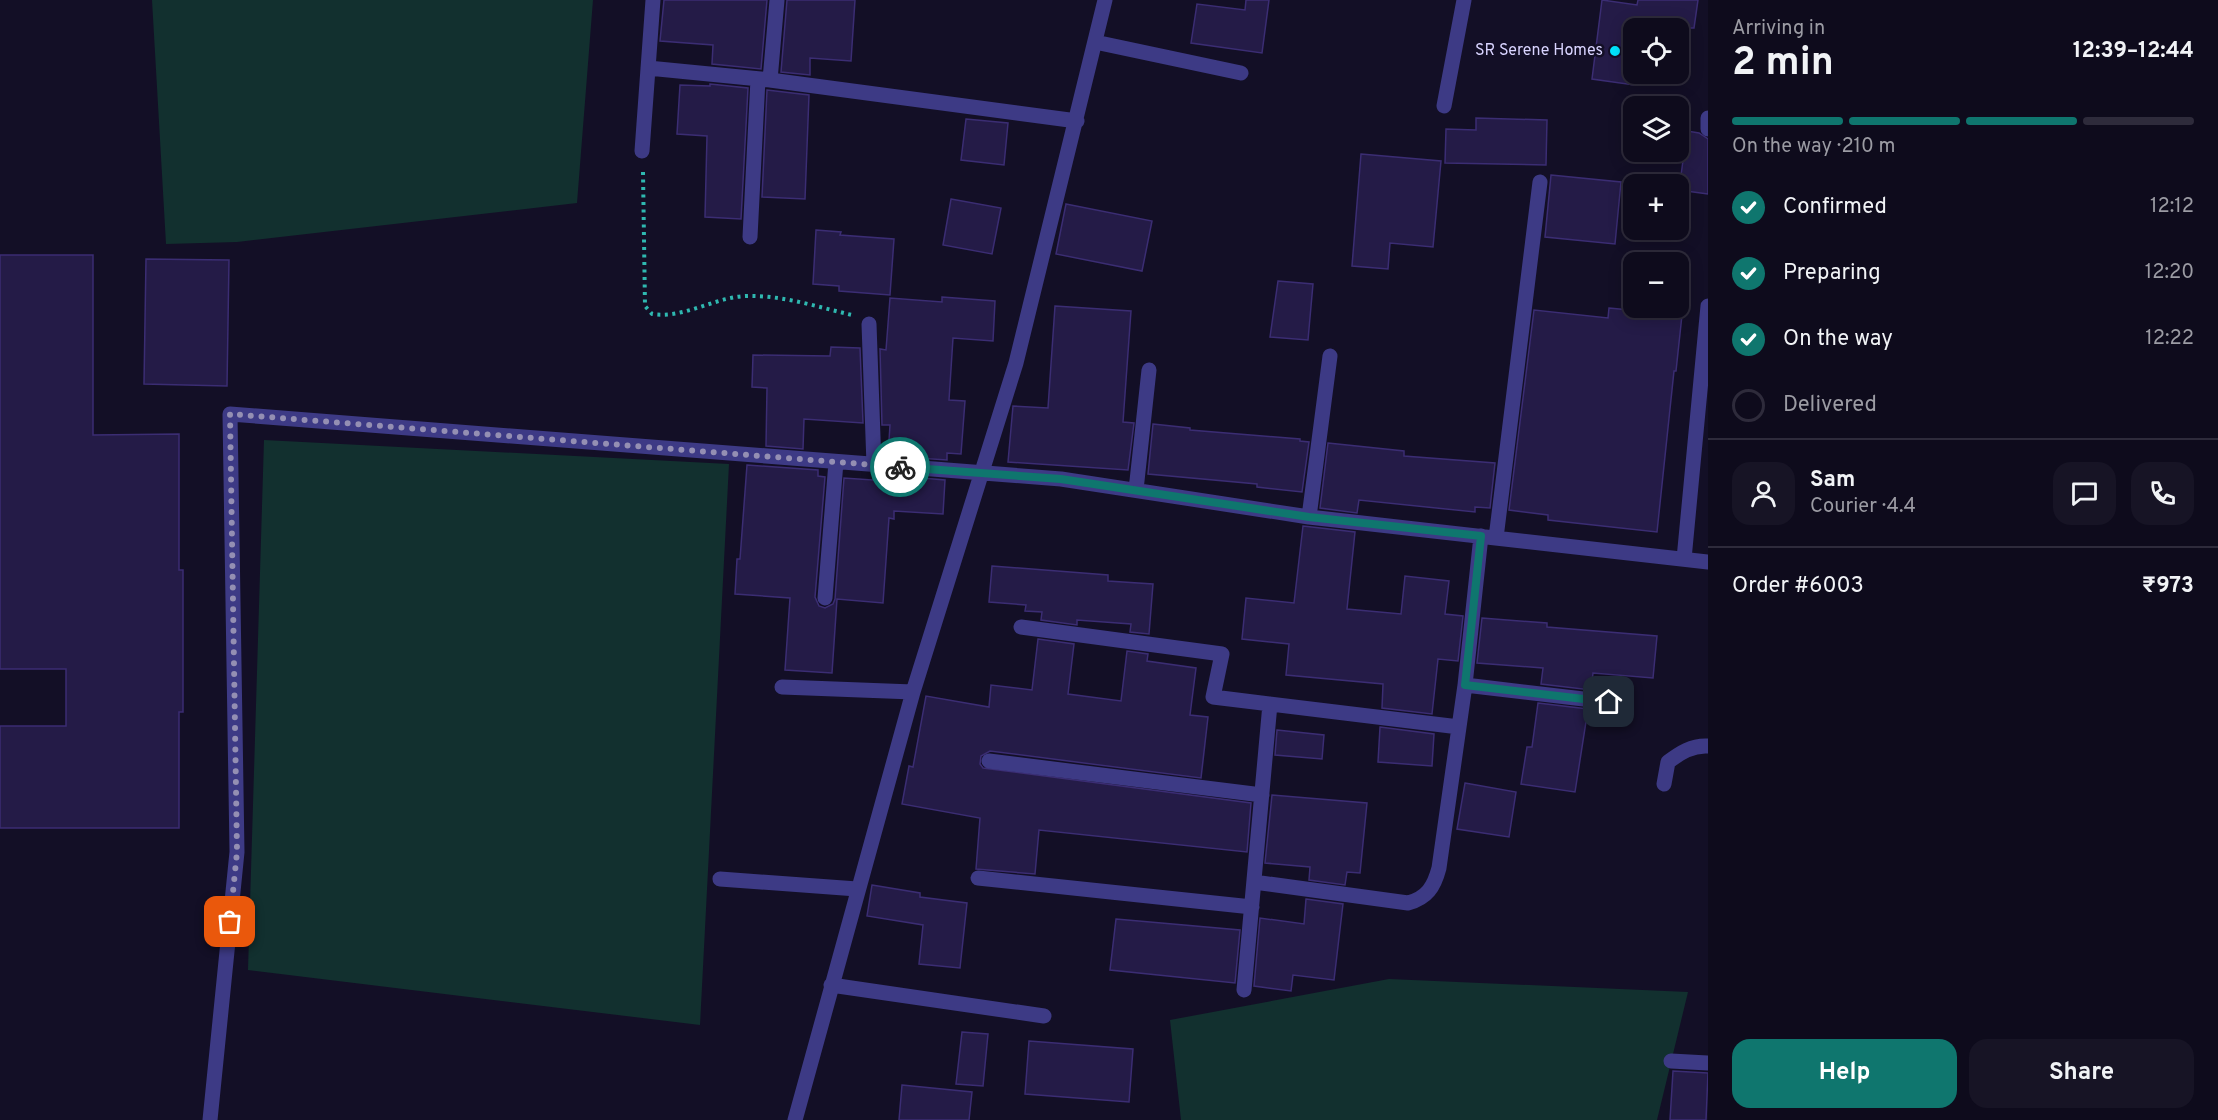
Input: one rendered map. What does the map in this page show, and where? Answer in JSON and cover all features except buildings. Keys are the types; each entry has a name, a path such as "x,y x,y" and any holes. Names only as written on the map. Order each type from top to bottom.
{"street":[{"path":"642,151 653,0"},
{"path":"750,237 764,79 777,0"},
{"path":"795,1120 913,692 1016,363 1105,0"},
{"path":"1444,106 1464,0"},
{"path":"1095,42 1241,73"},
{"path":"648,68 764,79 1077,121"},
{"path":"1708,118 1708,129"},
{"path":"1254,882 1408,903 1420,900 1429,892 1439,868 1540,183"},
{"path":"1684,559 1708,306"},
{"path":"869,324 874,465"},
{"path":"1309,517 1330,356"},
{"path":"1136,490 1149,370"},
{"path":"210,1120 237,852 230,414 1061,479 1309,517 1708,562"},
{"path":"825,598 836,462"},
{"path":"1021,627 1222,654 1213,697 1459,727"},
{"path":"1465,685 1609,702"},
{"path":"782,687 913,692"},
{"path":"1244,990 1270,704"},
{"path":"1664,784 1668,762 1682,751 1708,746"},
{"path":"989,761 1262,795"},
{"path":"978,878 1252,907"},
{"path":"720,879 857,889"},
{"path":"831,985 1044,1017"},
{"path":"1671,1061 1708,1063"}],"path":[{"path":"642,151 645,306 652,314 666,316 724,299 747,296 777,298 854,315 869,324"}],"green space":[{"path":"152,0 593,0 577,203 237,242 166,244"},
{"path":"264,440 729,464 700,1025 248,970"},
{"path":"1389,979 1688,992 1657,1120 1181,1120 1170,1020"}],"way so far":[{"path":"230,922 237,852 230,414 900,467"}],"place":[{"name":"SR Serene Homes","path":"1615,51"}],"route":[{"path":"900,467 1061,479 1309,517 1481,536 1465,685 1609,702"}]}
